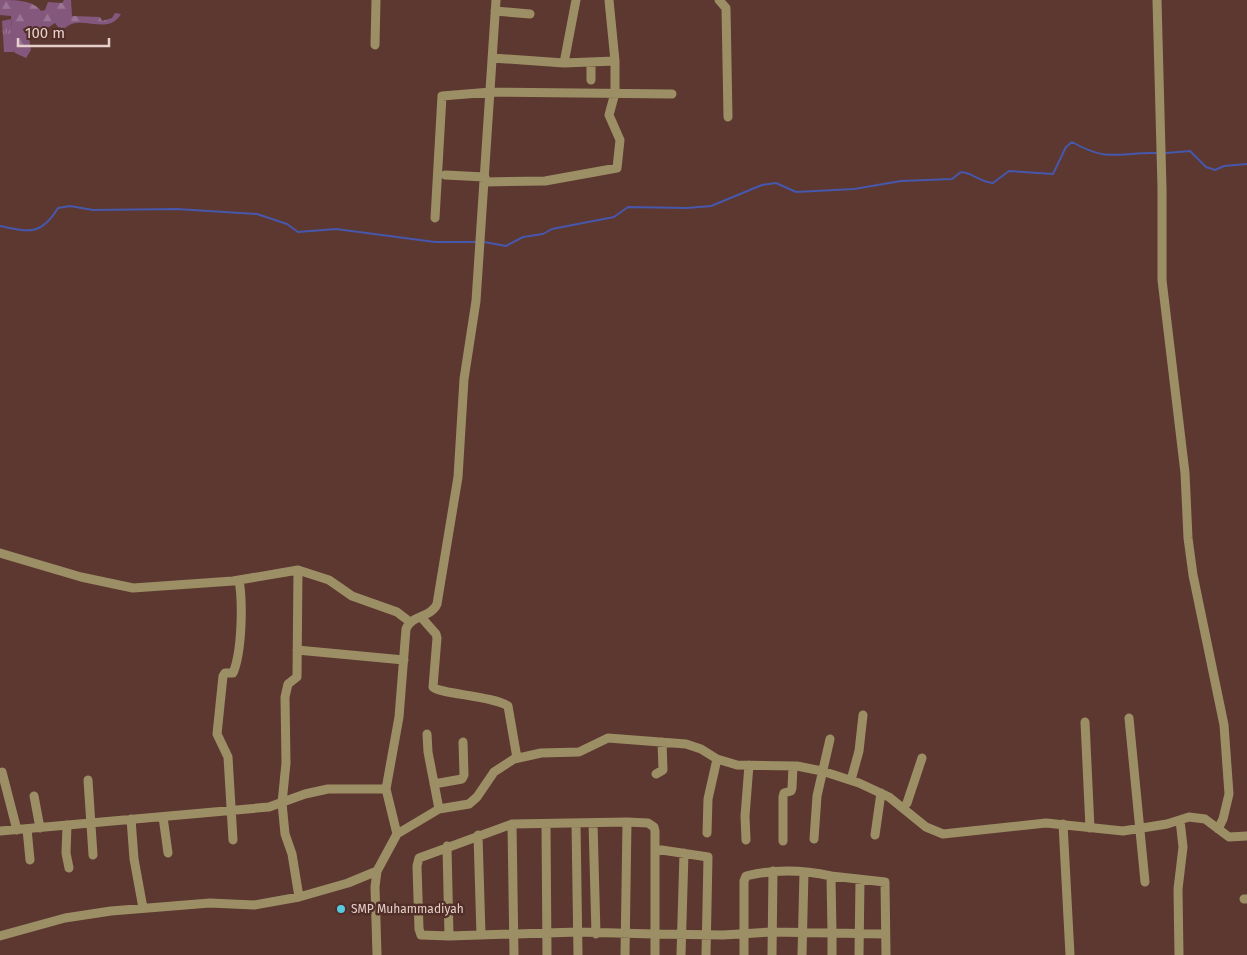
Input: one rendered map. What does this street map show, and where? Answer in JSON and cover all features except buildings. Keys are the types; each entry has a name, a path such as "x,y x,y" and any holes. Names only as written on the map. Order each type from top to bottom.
{"street":[{"path":"375,45 376,0"},
{"path":"397,834 386,789 399,717 406,629 410,622 434,610 437,604 458,477 465,371 480,258 496,0"},
{"path":"564,63 576,0"},
{"path":"445,175 525,183 616,169 620,140 609,115 615,93 615,61 609,0"},
{"path":"718,0 726,8 728,117"},
{"path":"1158,0 1162,280 1185,473 1188,538 1193,575 1224,725 1229,794 1221,824"},
{"path":"495,11 530,14"},
{"path":"492,58 564,63 615,61"},
{"path":"591,63 592,80"},
{"path":"435,218 441,98 491,92 672,94"},
{"path":"0,553 81,577 133,588 239,580 298,570 329,580 352,596 398,612 410,622"},
{"path":"298,570 297,677 288,684 285,697 286,763 282,804 285,834 292,854 299,897"},
{"path":"233,840 228,757 220,744 217,730 223,676 225,673 232,672 237,657 239,580"},
{"path":"421,617 436,634 437,638 433,686 436,690 460,692 508,706 517,758"},
{"path":"297,650 404,660"},
{"path":"852,776 860,751 863,715"},
{"path":"1129,718 1142,828 1145,882"},
{"path":"1085,722 1090,828"},
{"path":"427,734 428,752 439,809"},
{"path":"377,955 375,887 377,871 397,834 439,809 469,804 477,797 494,772 517,758 541,753 579,752 608,738 692,746 717,759 737,765 823,767 852,776 905,806 926,827 943,834 1046,823 1123,830 1197,817 1221,824 1230,837 1247,836"},
{"path":"814,840 817,796 830,739"},
{"path":"434,784 462,779 464,775 463,742"},
{"path":"656,774 663,770 662,742"},
{"path":"905,806 922,758"},
{"path":"707,833 708,799 717,759"},
{"path":"746,840 749,765"},
{"path":"783,841 783,797 784,793 791,791 792,788 793,766"},
{"path":"2,772 17,830"},
{"path":"88,780 93,855"},
{"path":"0,831 232,811 282,804 299,796 328,789 386,789"},
{"path":"875,835 881,793"},
{"path":"34,796 40,828"},
{"path":"163,817 168,853"},
{"path":"131,819 134,859 143,908"},
{"path":"1179,955 1178,889 1183,847 1180,820"},
{"path":"620,955 627,822"},
{"path":"655,955 654,934 655,849 654,831 651,824 627,822 512,824 447,846 422,856 418,861 419,932 424,936 578,932 596,934 622,933 654,934 682,933 707,934 772,932 886,934"},
{"path":"576,823 578,955"},
{"path":"593,823 596,934"},
{"path":"512,824 514,955"},
{"path":"546,824 547,955"},
{"path":"1063,824 1070,955"},
{"path":"66,825 66,853 69,868"},
{"path":"27,829 30,860"},
{"path":"478,835 481,935"},
{"path":"447,846 449,936"},
{"path":"655,849 705,856 709,860 706,955"},
{"path":"681,955 684,853"},
{"path":"0,936 65,918 143,908 210,903 254,905 299,897 348,883 377,871"},
{"path":"772,955 773,871"},
{"path":"744,955 745,877 773,871 804,872 860,880 881,880 887,885 886,955"},
{"path":"802,955 804,872"},
{"path":"831,876 832,955"},
{"path":"859,955 860,880"},
{"path":"622,933 625,955"}],"green space":[{"path":"0,0 29,3 38,7 41,11 45,10 48,2 62,3 64,0 71,0 72,16 100,17 102,21 112,18 115,13 121,14 115,21 109,24 79,23 65,28 58,27 55,23 49,27 32,31 29,38 31,50 26,58 15,53 13,49 11,16 0,15"},
{"path":"11,19 14,52 4,52 2,21"}],"waterway":[{"path":"484,242 506,246 523,237 543,234 552,229 614,217 628,207 687,208 711,206 762,185 776,183 796,192 854,189 901,181 952,179 961,172 993,183 1009,171 1053,174 1066,147 1072,142 1095,152 1105,154 1156,153"},
{"path":"1166,153 1190,151 1206,167 1215,170 1224,166 1247,164"},
{"path":"0,226 19,230 34,230 46,223 58,208 70,206 93,210 177,209 257,214 287,224 298,232 336,229 435,242 477,242"}],"place":[{"name":"SMP Muhammadiyah","path":"341,909"}]}
